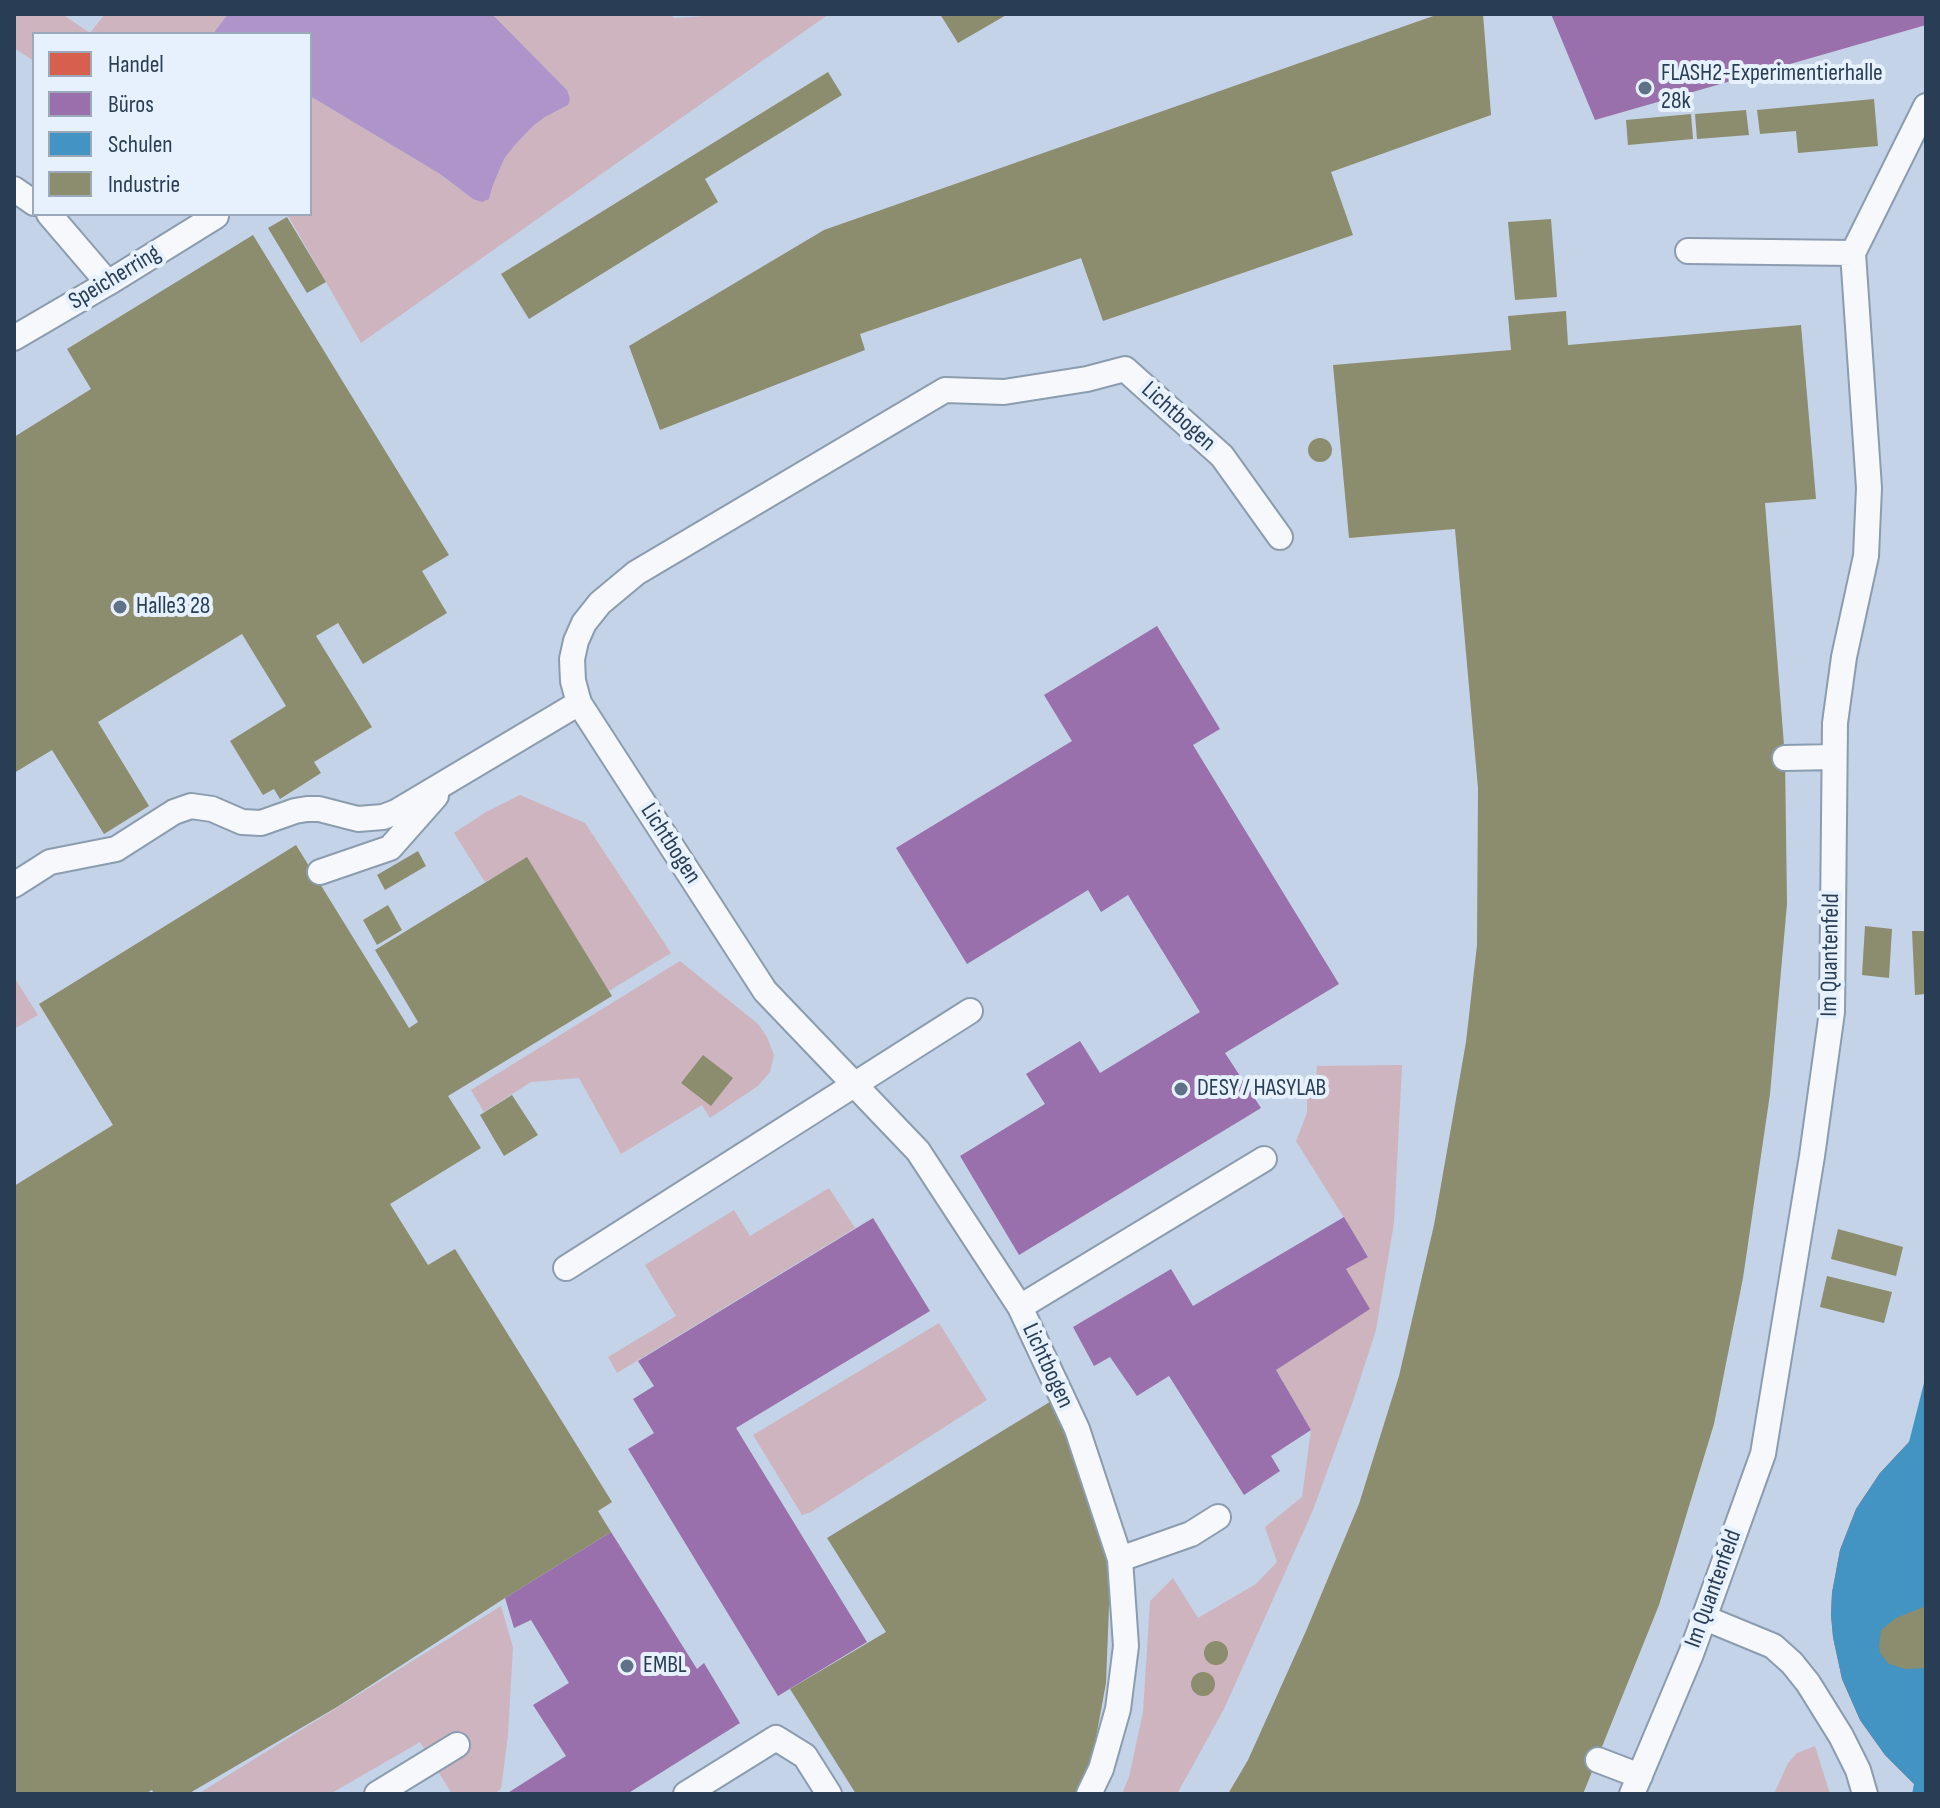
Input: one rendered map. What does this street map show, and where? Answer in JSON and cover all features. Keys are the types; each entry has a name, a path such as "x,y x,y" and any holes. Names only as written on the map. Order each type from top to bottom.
{"lane":[{"path":"1688,251 1853,253 1926,106"},
{"path":"14,189 32,202"},
{"path":"51,216 108,283"},
{"name":"Speicherring","path":"14,338 216,216"},
{"name":"Im Quantenfeld","path":"1636,1785 1705,1618 1763,1454 1812,1156 1832,1012 1835,723 1844,657 1866,556 1869,488 1853,253"},
{"name":"Lichtbogen","path":"1089,1794 1101,1769 1118,1709 1126,1646 1120,1559 1077,1429 1020,1307 918,1151 765,991 579,703 573,681 572,659 584,623 600,603 636,573 945,390 1004,392 1087,379 1125,369 1222,456 1280,537"},
{"path":"14,885 50,862 116,849 183,808 212,809 242,822 261,823 307,809 358,819 383,817 579,703"},
{"path":"1785,758 1834,757"},
{"path":"320,872 390,848 451,779"},
{"path":"566,1268 970,1011"},
{"path":"1020,1307 1264,1159"},
{"path":"1120,1559 1191,1534 1218,1517"},
{"path":"1705,1618 1773,1646 1792,1663 1841,1736 1858,1770 1865,1794"},
{"path":"686,1794 776,1738 805,1756 829,1794"},
{"path":"377,1794 457,1745"},
{"path":"1598,1760 1636,1785"}],"shaded area":[{"path":"14,14 62,14 89,32 32,32 32,60 14,48"},
{"path":"105,14 228,14 215,31 91,32"},
{"path":"228,14 492,14 567,90 570,99 568,105 533,126 514,146 504,159 489,199 482,202 312,97 312,32 215,31"},
{"path":"492,14 669,14 675,18 735,14 829,14 361,343 288,216 312,216 312,97 440,174 473,199 489,199 504,159 533,126 568,105 567,90"},
{"path":"520,795 585,823 671,953 609,991 527,858 485,882 454,833"},
{"path":"680,961 758,1024 767,1037 774,1055 770,1072 758,1086 710,1118 702,1105 621,1154 579,1078 531,1082 484,1112 471,1090"},
{"path":"14,977 38,1015 14,1029"},
{"path":"1402,1065 1394,1223 1376,1330 1313,1510 1224,1709 1177,1794 1122,1794 1129,1777 1143,1712 1150,1601 1173,1578 1198,1618 1256,1584 1277,1562 1265,1527 1302,1497 1311,1430 1276,1370 1346,1269 1368,1256 1296,1141 1307,1113 1307,1082 1316,1081 1317,1066"},
{"path":"829,1188 855,1228 617,1373 608,1357 676,1316 645,1265 734,1210 750,1236"},
{"path":"939,1323 987,1400 802,1515 753,1435"},
{"path":"501,1606 513,1647 508,1735 501,1789 494,1794 452,1794 420,1742 330,1794 198,1794"},
{"path":"1815,1746 1830,1794 1774,1794 1788,1763 1797,1753"}],"building: Handel":[{"path":"1926,1429 1926,1792 1885,1755 1860,1720 1842,1679 1831,1615 1840,1550 1856,1509 1880,1473"}],"building: Büros":[{"name":"FLASH2-Experimentierhalle 28k","path":"1551,14 1926,14 1926,25 1595,120"},
{"path":"1157,626 1220,729 1193,745 1339,984 1225,1053 1261,1108 1019,1255 960,1156 1045,1104 1026,1074 1080,1041 1100,1073 1200,1012 1128,895 1101,912 1088,890 967,964 896,848 1072,741 1044,695"},
{"path":"1344,1217 1368,1257 1346,1269 1370,1309 1276,1370 1311,1430 1271,1456 1280,1471 1244,1495 1169,1376 1137,1396 1110,1357 1094,1366 1073,1327 1171,1269 1193,1306"},
{"path":"873,1218 930,1311 736,1428 867,1642 778,1696 628,1449 654,1433 633,1399 654,1386 638,1361"},
{"name":"EMBL","path":"611,1532 697,1669 704,1663 740,1723 627,1794 506,1794 566,1756 533,1705 569,1683 531,1620 514,1628 505,1598"}],"building: Schulen":[{"path":"1925,1379 1926,1794 1912,1794 1914,1784 1885,1755 1860,1720 1842,1679 1831,1615 1840,1550 1856,1509 1880,1473 1909,1442"}],"building: Industrie":[{"path":"940,14 1008,14 958,43"},
{"path":"1439,14 1483,14 1491,115 1331,172 1353,235 1103,321 1081,258 860,334 865,350 660,430 629,346 824,230"},
{"path":"828,72 842,95 705,179 718,202 529,319 501,274"},
{"path":"1874,99 1878,146 1798,153 1796,131 1760,134 1757,110"},
{"path":"1746,110 1749,135 1697,139 1695,114"},
{"path":"1691,114 1693,139 1628,145 1626,120"},
{"path":"287,217 326,282 307,293 268,228"},
{"path":"1551,219 1557,297 1515,300 1508,222"},
{"path":"253,235 449,555 422,571 447,613 363,664 338,623 316,636 372,727 314,762 321,773 280,799 274,789 263,795 230,741 286,706 242,634 98,722 149,806 104,834 52,750 14,773 14,437 91,389 67,349"},
{"path":"1566,311 1568,345 1801,325 1816,499 1765,503 1785,758 1787,904 1770,1094 1743,1278 1714,1424 1659,1605 1583,1794 1228,1794 1248,1760 1359,1504 1399,1376 1434,1225 1466,1042 1477,945 1478,788 1455,529 1349,538 1333,365 1511,350 1508,316"},
{"path":"1320,438 1328,442 1332,450 1328,458 1320,462 1312,458 1308,450 1312,442"},
{"path":"296,845 409,1028 418,1022 375,950 527,857 612,996 448,1096 481,1148 390,1204 428,1265 455,1249 612,1502 598,1511 611,1532 337,1707 188,1794 154,1794 152,1790 145,1794 14,1794 14,1186 113,1125 39,1004"},
{"path":"418,851 426,866 385,890 377,875"},
{"path":"388,905 402,930 377,945 363,920"},
{"path":"1865,926 1892,929 1889,978 1862,975"},
{"path":"1912,931 1926,931 1926,994 1915,995"},
{"path":"703,1055 733,1078 711,1106 681,1083"},
{"path":"512,1095 538,1135 504,1156 480,1115"},
{"path":"1838,1229 1903,1247 1896,1276 1831,1259"},
{"path":"1827,1276 1892,1292 1884,1323 1820,1307"},
{"path":"1053,1400 1095,1508 1110,1580 1106,1683 1092,1759 1080,1794 856,1794 790,1689 886,1632 827,1538"},
{"path":"1926,1606 1926,1668 1905,1669 1889,1664 1880,1653 1881,1630 1896,1618"},
{"path":"1216,1641 1227,1648 1228,1653 1221,1664 1216,1665 1205,1658 1204,1653 1211,1642"},
{"path":"1203,1672 1214,1679 1215,1684 1208,1695 1203,1696 1192,1689 1191,1684 1198,1673"}],"place":[{"name":"FLASH2-Experimentierhalle 28k","path":"1645,88"},
{"name":"Halle3 28","path":"120,607"},
{"name":"DESY / HASYLAB","path":"1181,1089"},
{"name":"EMBL","path":"627,1666"}]}
